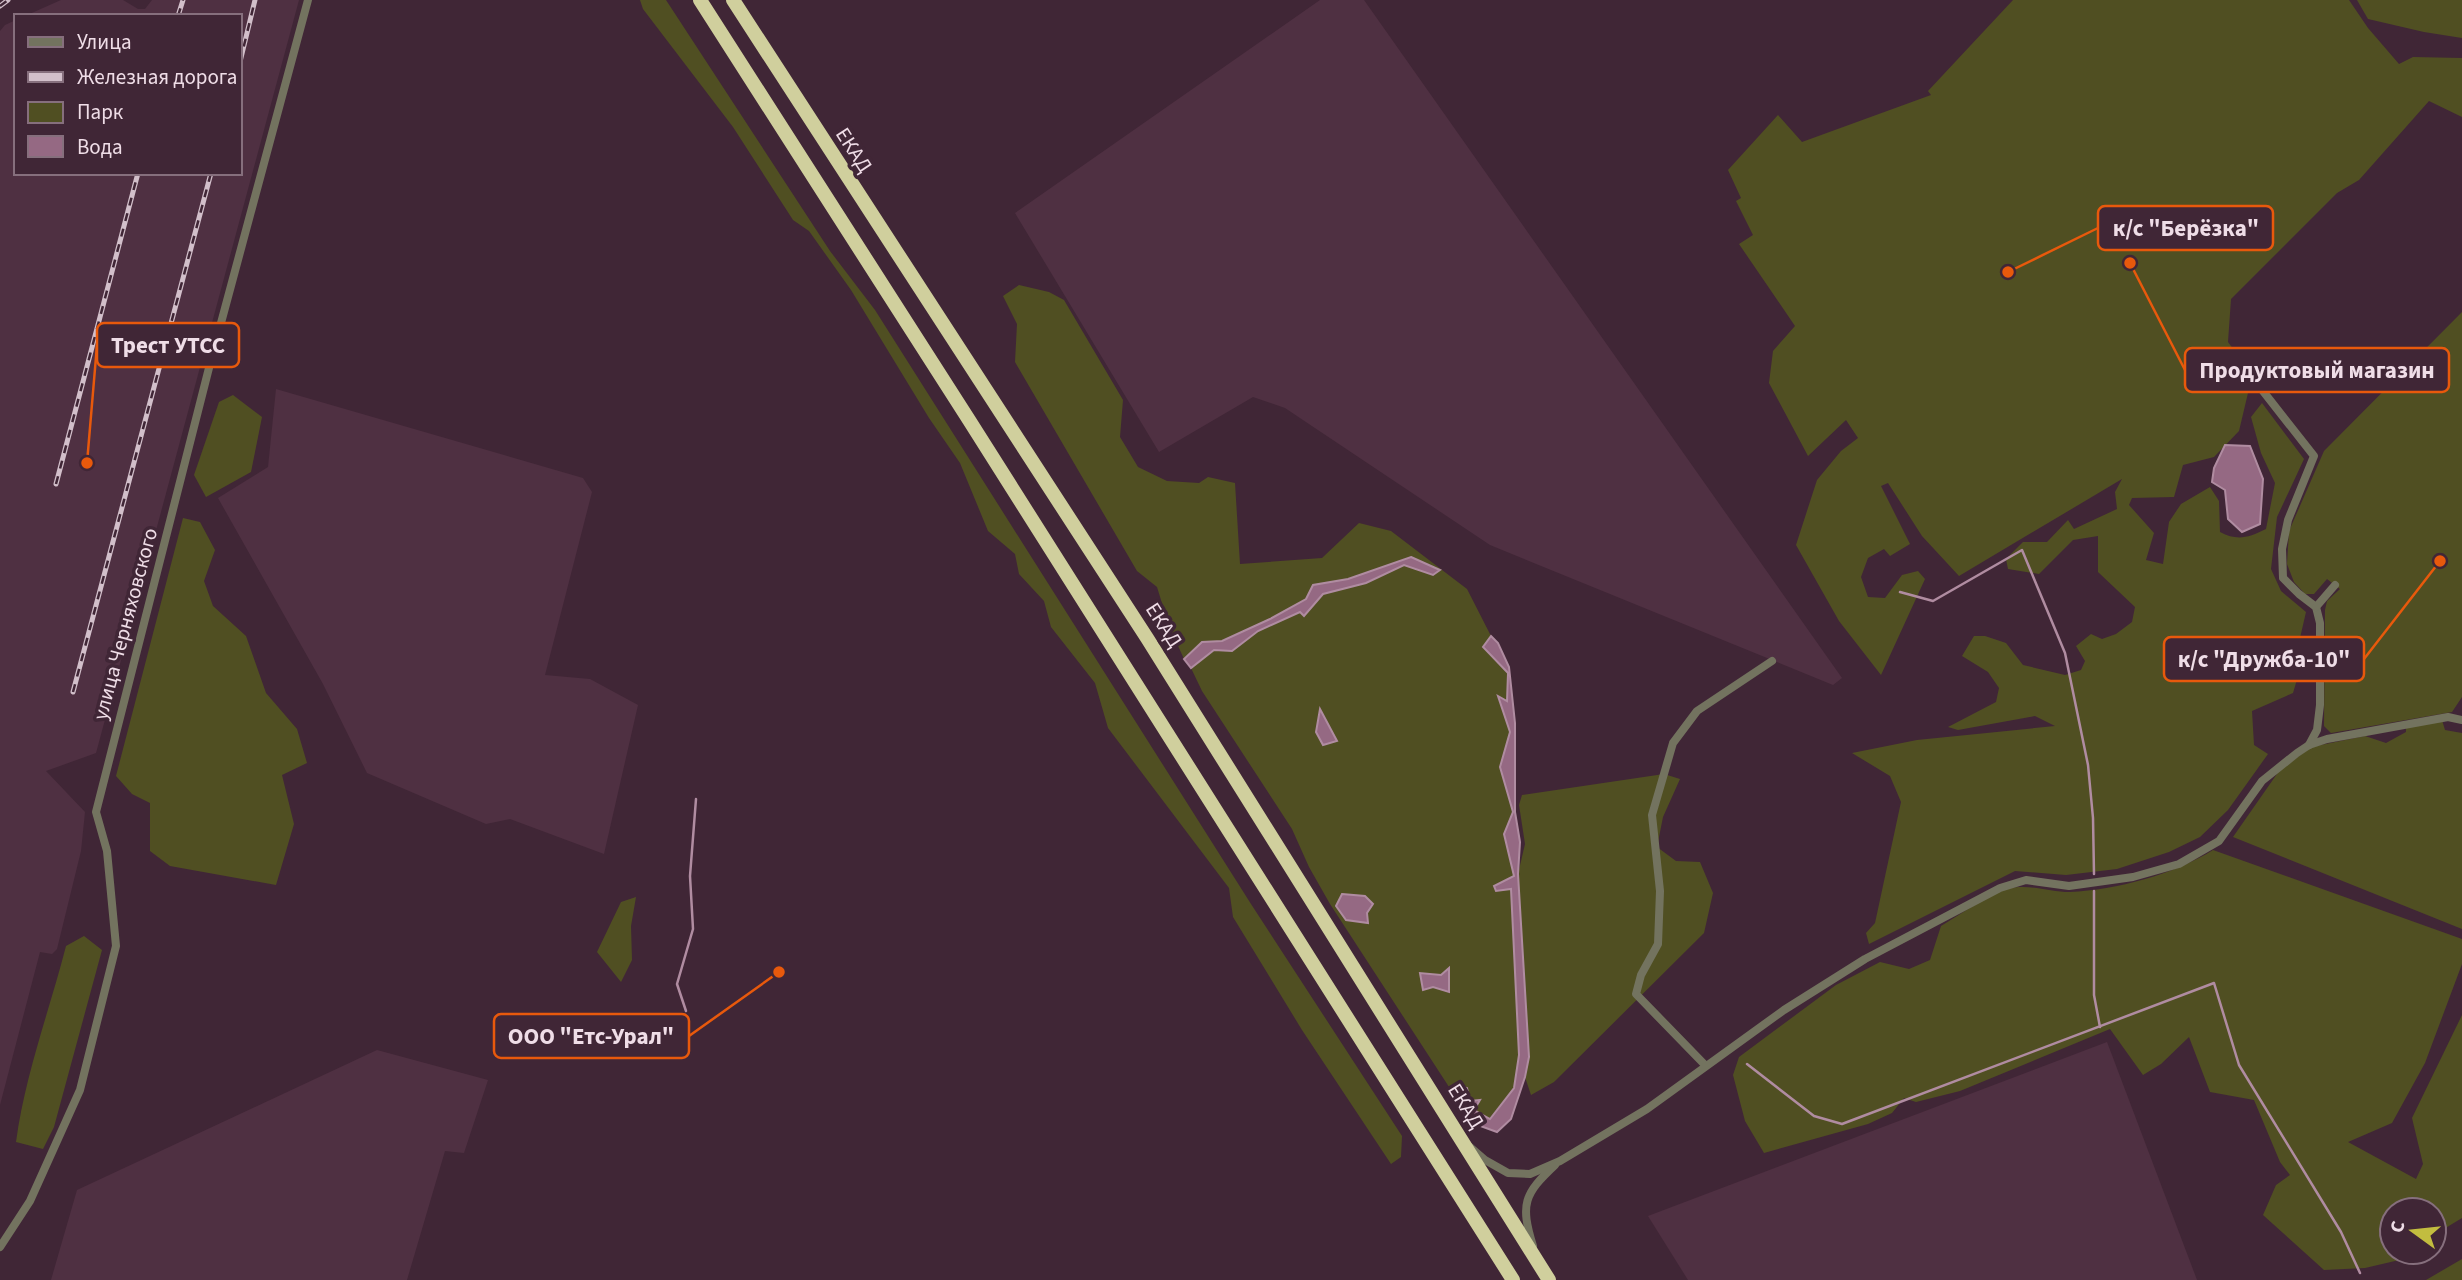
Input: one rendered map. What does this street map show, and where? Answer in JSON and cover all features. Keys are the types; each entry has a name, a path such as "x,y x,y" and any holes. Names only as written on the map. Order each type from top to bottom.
{"highway":[{"path":"700,0 1513,1280"},
{"name":"ЕКАД","path":"733,0 1147,638 1549,1280"}],"street":[{"name":"улица Черняховского","path":"0,1247 30,1201 80,1090 116,946 107,851 96,812 211,360 308,0"},
{"path":"2242,368 2314,456 2288,520 2282,549 2283,578 2316,607 2320,623 2320,705 2317,730 2309,745"},
{"path":"2316,607 2335,585"},
{"path":"1705,1065 1636,994 1641,975 1658,944 1660,891 1652,815 1673,743 1697,711 1772,661"},
{"path":"1464,1141 1485,1160 1508,1174 1530,1174 1560,1161 1647,1109 1784,1010 1865,959 2000,888 2026,880 2069,886 2133,877 2179,864 2219,841 2262,781 2309,745 2327,738 2448,717 2462,720"},
{"path":"1537,1261 1526,1216 1527,1197 1535,1184 1560,1161"}],"shaded area":[{"path":"61,0 123,0 138,9 145,9 152,0 299,0 96,753 46,771 85,812 81,851 57,949 52,954 40,952 0,1105 0,31 14,21 14,175 242,175 242,14 30,14"},
{"path":"1320,0 1364,0 1842,678 1833,685 1490,545 1285,408 1253,397 1159,452 1015,213"},
{"path":"276,389 583,478 592,492 545,675 590,679 638,705 604,854 510,819 486,824 367,773 323,684 218,498 268,467"},
{"path":"2107,1042 2197,1280 1688,1280 1648,1216"},
{"path":"377,1050 488,1080 464,1153 445,1151 407,1280 51,1280 77,1190"}],"green space":[{"path":"640,0 666,0 830,251 875,310 1251,904 1402,1136 1401,1157 1391,1164 1302,1030 1233,917 1229,888 1108,728 1095,683 1051,627 1044,601 1019,574 1015,554 988,531 960,463 929,418 851,290 809,231 793,220 733,127 643,9"},
{"path":"2013,0 2349,0 2368,28 2399,64 2413,57 2462,58 2462,117 2429,101 2359,180 2337,193 2231,299 2228,342 2242,361 2242,368 2231,378 2248,393 2239,431 2214,457 2183,465 2174,497 2132,498 2129,505 2154,533 2146,560 2163,564 2169,522 2181,504 2210,487 2219,501 2220,532 2232,537 2243,537 2266,529 2275,483 2261,453 2251,417 2262,403 2304,459 2277,517 2271,569 2281,591 2306,612 2294,664 2298,676 2293,693 2252,711 2254,745 2268,754 2228,810 2200,837 2169,852 2117,869 2066,875 2015,871 1869,944 1866,933 1875,923 1901,802 1890,776 1852,753 1917,740 2055,726 2035,716 1958,730 1948,727 1996,702 1999,688 1988,672 1962,656 1974,636 1985,636 2006,643 2023,665 2065,675 2081,670 2085,661 2076,646 2091,634 2102,639 2116,634 2132,622 2135,607 2098,572 2098,536 2073,540 2039,574 2008,569 2006,559 2023,542 2047,542 2068,520 2074,529 2117,509 2115,492 2122,479 1959,576 1922,536 1888,483 1881,486 1910,544 1890,556 1884,549 1868,558 1861,577 1868,597 1885,598 1902,575 1918,571 1925,579 1881,675 1839,621 1796,545 1817,480 1841,451 1858,438 1846,420 1808,456 1769,383 1773,351 1795,326 1739,244 1753,235 1736,201 1741,198 1728,170 1778,115 1802,142 1931,95 1928,91"},
{"path":"2357,0 2462,0 2462,38 2368,19"},
{"path":"1019,285 1049,292 1064,300 1123,400 1120,437 1138,467 1167,481 1199,483 1208,477 1235,483 1240,564 1322,558 1359,523 1391,531 1467,589 1491,636 1484,647 1508,673 1507,702 1498,698 1510,732 1500,767 1513,812 1504,834 1514,876 1511,889 1519,1055 1514,1088 1489,1119 1474,1110 1480,1100 1470,1101 1456,1085 1451,1090 1330,904 1292,829 1202,691 1191,668 1214,650 1232,651 1258,631 1300,611 1305,615 1323,594 1366,583 1404,565 1432,575 1411,557 1348,579 1313,585 1306,599 1222,641 1202,642 1184,659 1169,626 1157,587 1137,571 1015,362 1017,324 1003,296"},
{"path":"2462,312 2462,697 2452,712 2331,733 2324,726 2325,610 2327,601 2340,589 2327,579 2314,594 2305,594 2294,582 2287,564 2289,531 2324,451"},
{"path":"233,395 262,417 251,472 206,497 194,475 219,402"},
{"path":"183,518 200,522 215,550 204,581 213,606 246,636 266,693 297,729 307,763 282,775 294,824 276,885 170,866 150,851 150,803 132,794 116,776"},
{"path":"2442,720 2445,730 2462,733 2462,929 2233,837 2279,771 2311,747 2365,736 2386,743 2406,732 2406,725"},
{"path":"1664,774 1680,779 1663,817 1657,847 1676,861 1700,862 1713,893 1704,933 1554,1082 1531,1095 1525,1077 1529,1057 1518,874 1525,844 1519,805 1522,795"},
{"path":"2213,850 2462,939 2462,964 2425,1063 2392,1123 2348,1142 2416,1179 2423,1164 2412,1118 2462,1015 2462,1218 2448,1226 2448,1196 2378,1196 2378,1265 2324,1270 2263,1215 2276,1185 2290,1175 2280,1162 2254,1100 2210,1092 2189,1037 2161,1064 2143,1075 2110,1029 1960,1091 1916,1102 1904,1098 1892,1113 1868,1124 1764,1153 1745,1121 1733,1075 1739,1057 1836,985 1880,962 1909,969 1930,960 1941,926 1982,900 2006,889 2023,887 2070,892 2088,891 2144,879 2198,859"},
{"path":"636,897 631,926 632,960 621,982 597,952 621,902"},
{"path":"84,936 102,950 54,1127 43,1149 16,1142 31,1068 66,946"},
{"path":"2462,1259 2462,1280 2426,1280"}],"water":[{"path":"2225,445 2250,446 2263,479 2260,524 2242,532 2228,519 2225,490 2212,482 2214,468"},
{"path":"1411,557 1440,570 1433,575 1404,565 1366,583 1323,594 1304,616 1300,612 1258,631 1232,651 1214,650 1191,668 1184,659 1202,642 1222,641 1306,599 1313,585 1348,579"},
{"path":"1491,636 1498,643 1509,667 1515,723 1515,812 1520,842 1518,874 1529,1057 1511,1119 1497,1132 1472,1123 1451,1090 1456,1085 1467,1088 1470,1101 1480,1100 1474,1110 1490,1119 1514,1088 1519,1055 1511,889 1496,891 1494,886 1514,876 1504,834 1513,812 1500,767 1510,732 1498,696 1507,701 1508,673 1483,647"},
{"path":"1320,709 1337,741 1323,745 1316,732"},
{"path":"1342,894 1365,896 1373,904 1367,913 1368,923 1346,920 1336,906"},
{"path":"1449,968 1449,992 1433,987 1423,990 1420,973 1441,975"}],"waterway":[{"path":"1900,592 1933,601 2022,550 2065,653 2088,765 2094,874"},
{"path":"686,1011 677,984 693,929 690,876 696,799"},
{"path":"2094,891 2094,995 2100,1027"},
{"path":"1747,1064 1814,1116 1842,1124 2214,983 2239,1065 2341,1232 2360,1273"}],"railway":[{"path":"0,6 8,0"},
{"path":"179,14 183,0"},
{"path":"242,54 255,0"},
{"path":"56,484 137,175"},
{"path":"73,692 210,175"}],"place":[{"name":"Продуктовый магазин","path":"2130,263"},
{"name":"к/с \"Берёзка\"","path":"2008,272"},
{"name":"Трест УТСС","path":"87,463"},
{"name":"к/с \"Дружба-10\"","path":"2440,561"},
{"name":"ООО \"Етс-Урал\"","path":"779,972"}]}
